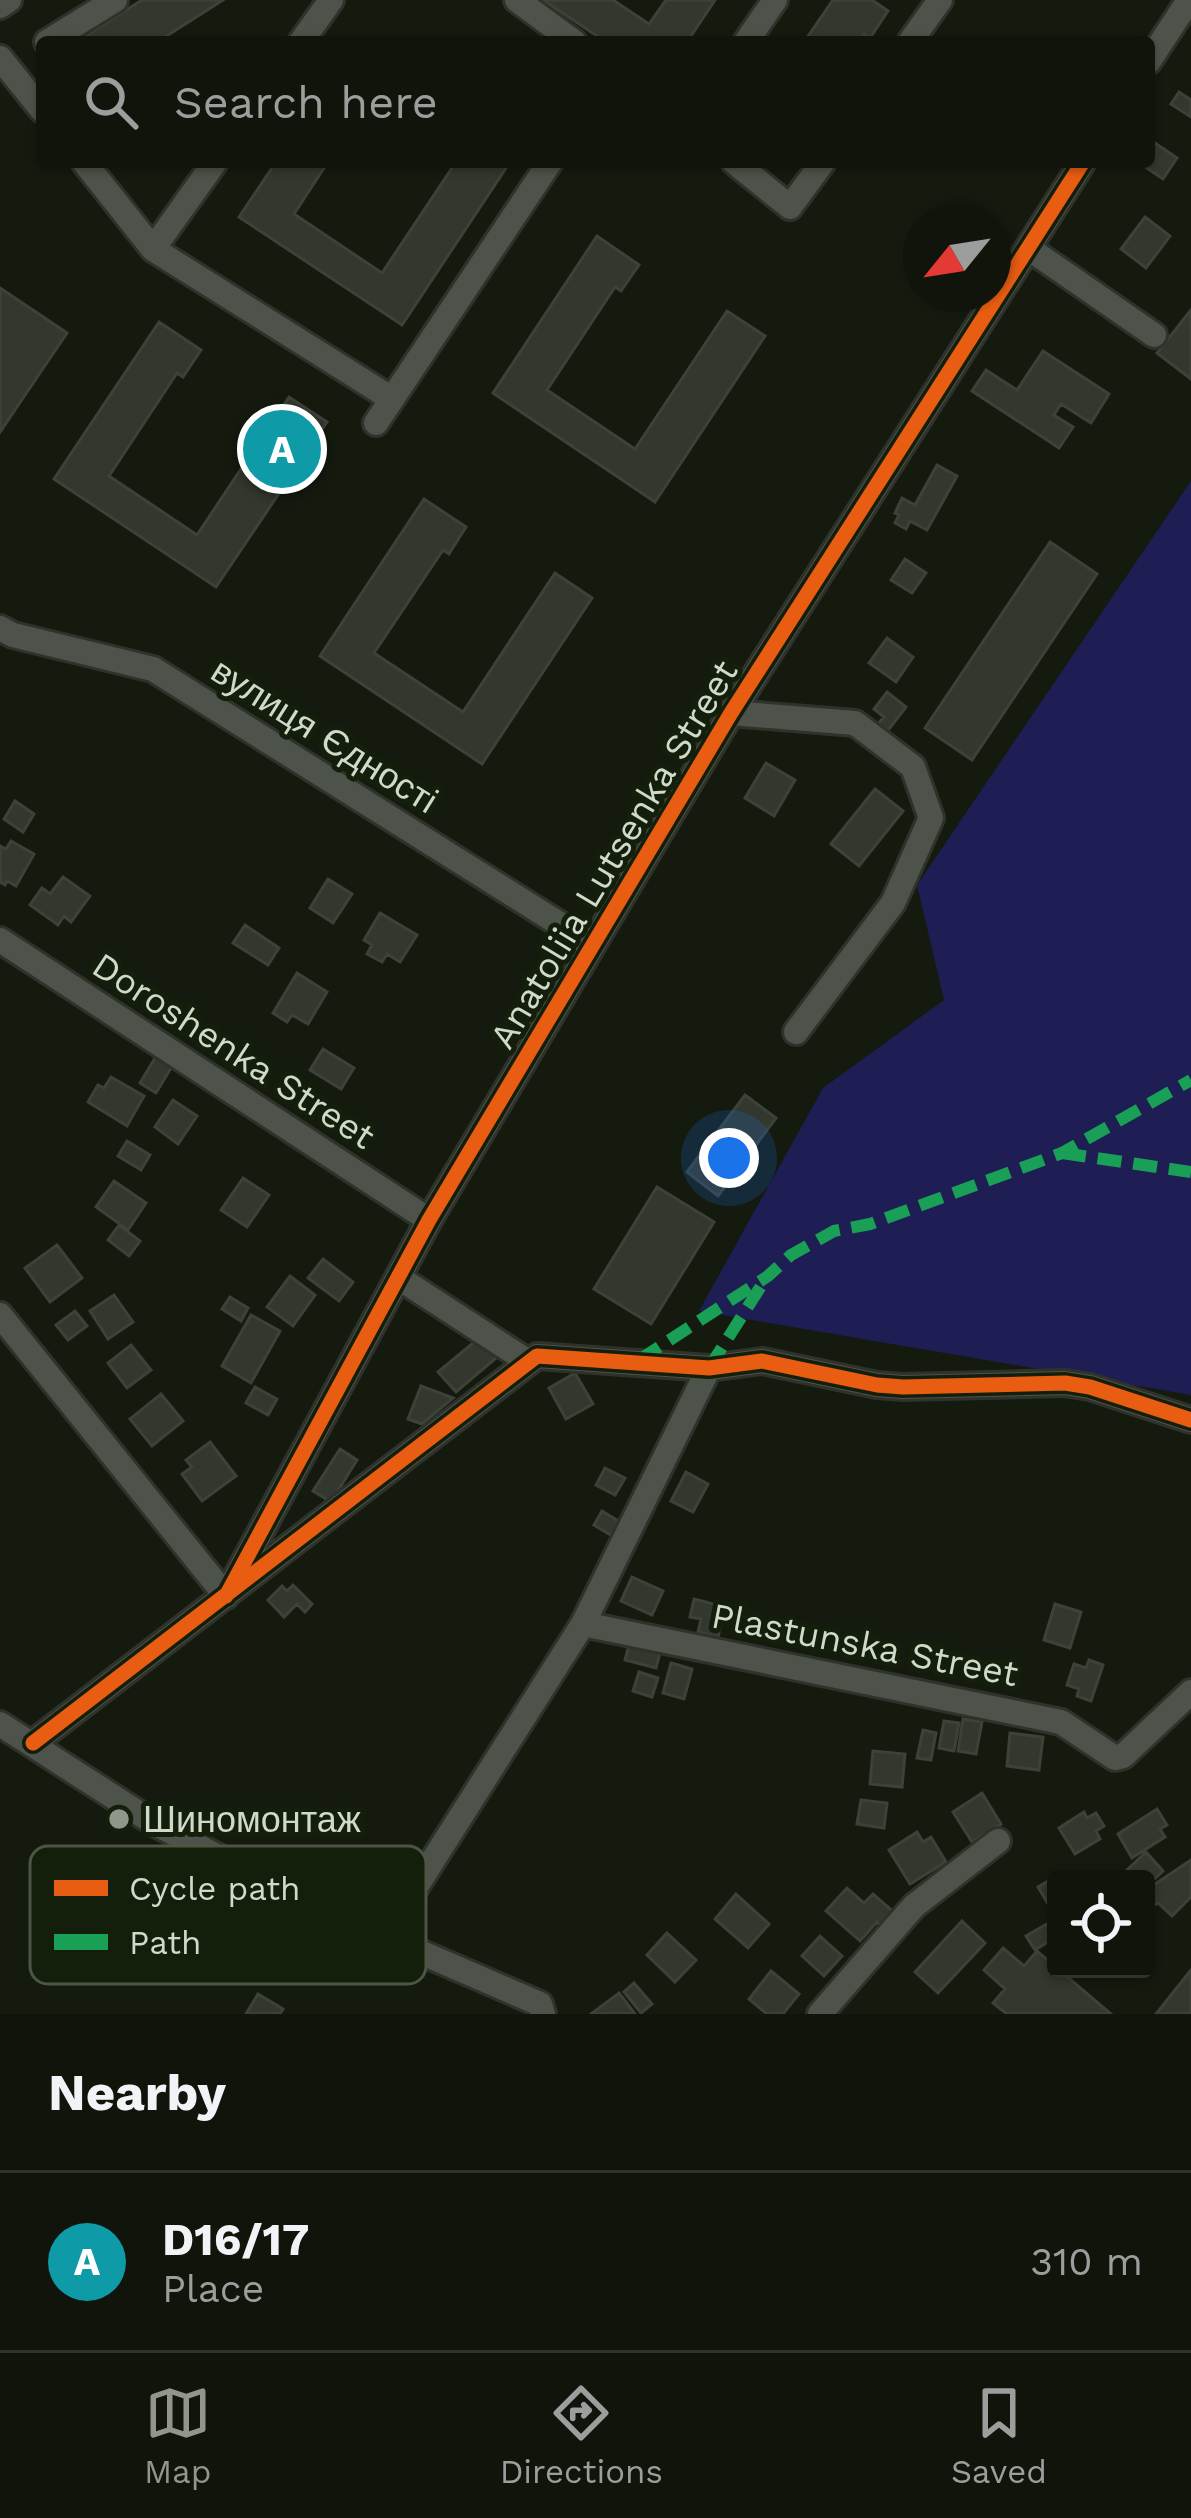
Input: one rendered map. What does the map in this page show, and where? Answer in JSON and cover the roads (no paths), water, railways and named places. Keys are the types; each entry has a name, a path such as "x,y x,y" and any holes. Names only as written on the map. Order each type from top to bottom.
{"street":[{"path":"0,6 9,0"},
{"path":"57,36 115,0"},
{"path":"305,36 331,0"},
{"path":"517,0 566,36"},
{"path":"750,36 775,0"},
{"path":"1155,53 1189,0"},
{"path":"913,36 926,5"},
{"path":"36,48 2,65 36,103"},
{"path":"89,168 152,249 392,399"},
{"path":"152,249 211,168"},
{"path":"376,423 546,168"},
{"path":"741,168 790,207 819,168"},
{"name":"Anatoliia Lutsenka Street","path":"226,1596 429,1220 731,713 1080,168"},
{"path":"1028,248 1154,335"},
{"name":"вулиця Єдності","path":"4,639 152,669 593,945"},
{"path":"731,713 855,723 913,767 931,818 893,903 796,1032"},
{"name":"Doroshenka Street","path":"0,940 429,1220"},
{"path":"399,1278 527,1360 548,1354 710,1368 762,1361 903,1387 1065,1383 1191,1420"},
{"path":"0,1315 226,1596"},
{"name":"Anatoliia Lutsenka Street","path":"33,1743 527,1360"},
{"path":"426,1871 583,1624 710,1368"},
{"name":"Plastunska Street","path":"583,1624 1061,1722 1107,1754 1123,1756 1191,1692"},
{"path":"0,1724 154,1823 199,1846"},
{"path":"820,2014 914,1906 998,1841"},
{"path":"426,1957 540,2004 543,2014"}],"place":[{"name":"D16/17","path":"282,449"},
{"name":"Шиномонтаж","path":"119,1819"}]}
